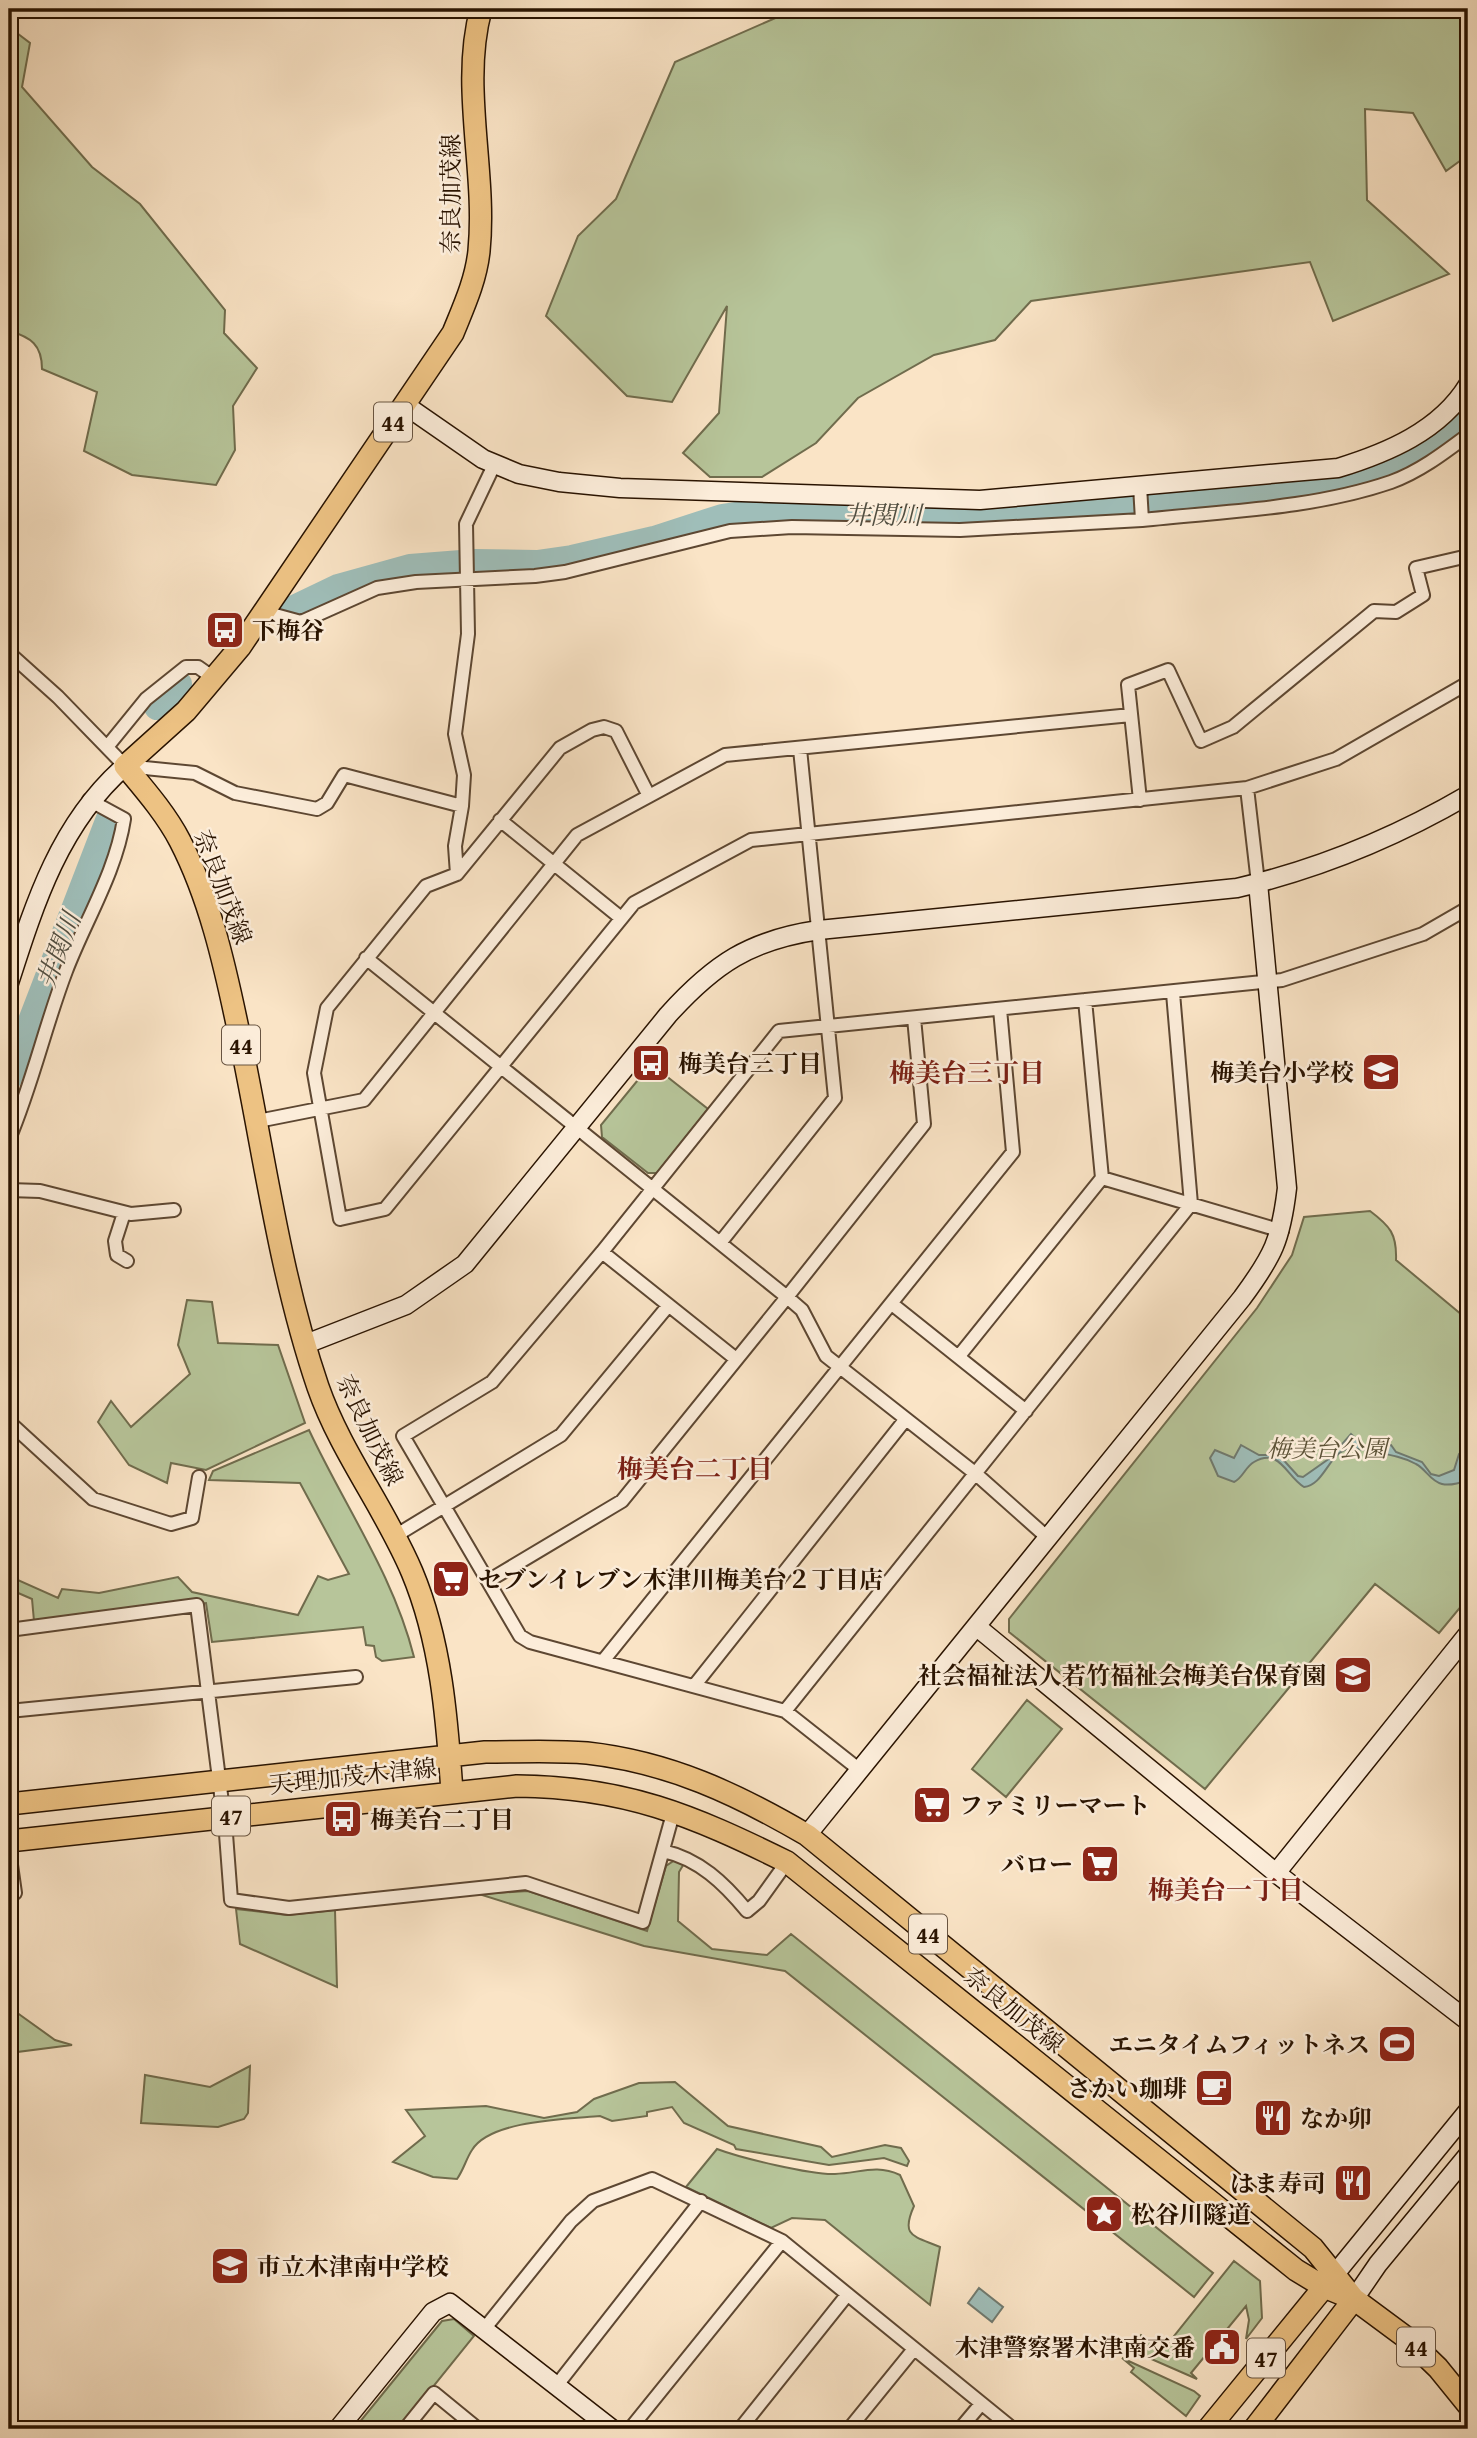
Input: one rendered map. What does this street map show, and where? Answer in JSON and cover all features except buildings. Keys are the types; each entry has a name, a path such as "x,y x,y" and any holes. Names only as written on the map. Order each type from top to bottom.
{"main road":[{"name":"奈良加茂線","path":"481,9 472,54 481,212 479,253 471,290 453,333 264,612 215,678 186,711 125,766 155,802 179,840 196,878 225,967 293,1303 318,1387 336,1430 395,1535 428,1620 449,1754 452,1792 517,1786 571,1788 625,1796 674,1810 729,1832 787,1862 1296,2270 1329,2281 1408,2339 1438,2368 1468,2405"},
{"name":"奈良加茂線","path":"449,1754 555,1752 644,1763 721,1788 807,1835 1313,2248 1329,2281"},
{"name":"天理加茂木津線","path":"9,1804 449,1754"},
{"name":"天理加茂木津線","path":"9,1841 452,1792"},
{"name":"47","path":"1208,2429 1329,2281"},
{"name":"47","path":"1254,2429 1354,2299"}],"street":[{"path":"405,405 495,463 519,474 559,482 879,498 980,500 1140,494 1338,468 1371,458 1410,439 1440,419 1468,385"},
{"path":"264,612 301,622 377,589 467,577 565,572 730,531 792,527 960,530 1142,518 1288,504 1346,495 1393,482 1432,461 1468,435"},
{"path":"457,874 455,846 464,775 456,734 468,634 466,524 495,463"},
{"path":"1140,494 1142,518"},
{"path":"1140,800 1128,685 1168,670 1201,741 1233,727 1374,611 1396,612 1423,595 1416,568 1468,556"},
{"path":"9,653 125,766 195,773 235,793 317,809 327,803 344,775 462,806"},
{"path":"107,747 146,699 186,667 198,667 215,678"},
{"path":"649,796 616,731 604,727 592,730 560,748 457,874 425,886 327,1008 314,1073 340,1219 386,1209 634,903 751,840 1247,788 1336,759 1468,683"},
{"path":"258,1121 364,1100 577,835 725,755 1131,715"},
{"path":"720,1243 835,1098 800,749"},
{"path":"9,983 12,959 63,843 89,800 125,766"},
{"path":"807,1835 861,1772 1242,1298 1264,1269 1282,1231 1287,1188 1247,788"},
{"path":"306,1344 384,1316 446,1279 482,1246 698,982 753,946 788,935 819,930 1120,902 1258,883 1366,847 1421,822 1468,795"},
{"path":"9,1139 66,971 115,856 122,831 124,819 89,800"},
{"path":"499,820 621,918"},
{"path":"861,1772 785,1711 530,1642 520,1636 403,1436 492,1382 602,1252 779,1031 1267,982 1423,934 1468,908"},
{"path":"366,958 787,1297 808,1318 822,1351 905,1420 976,1474 1049,1539"},
{"path":"785,1711 1191,1204 1174,993"},
{"path":"959,1356 1102,1178 1084,1000"},
{"path":"603,1661 1013,1152 1000,1009"},
{"path":"488,1581 622,1502 923,1124 914,1018"},
{"path":"1102,1178 1282,1231"},
{"path":"9,1190 40,1191 124,1213 174,1210"},
{"path":"124,1213 115,1241 117,1255 127,1261"},
{"path":"602,1252 736,1359"},
{"path":"892,1304 1026,1411"},
{"path":"395,1535 561,1434 668,1306"},
{"path":"694,1686 905,1420"},
{"path":"9,1422 93,1499 171,1524 192,1518 199,1477"},
{"path":"9,1630 197,1605 224,1817 230,1900 289,1908 526,1883 643,1922 674,1810"},
{"path":"977,1627 1276,1872 1468,2021"},
{"path":"1276,1872 1468,1634"},
{"path":"9,1712 356,1677"},
{"path":"9,1851 15,1894"},
{"path":"663,1851 686,1856 726,1885 747,1911 759,1901 787,1862"},
{"path":"1329,2281 1468,2111"},
{"path":"1354,2299 1378,2264 1468,2155"},
{"path":"485,2329 571,2221 593,2201 652,2179 782,2241 1013,2429"},
{"path":"556,2385 701,2201"},
{"path":"630,2429 782,2241"},
{"path":"740,2429 847,2295"},
{"path":"338,2429 433,2312 450,2303 612,2429"},
{"path":"849,2429 914,2349"},
{"path":"405,2429 434,2393 478,2429"},
{"path":"960,2429 981,2404"}],"green space":[{"path":"796,9 1468,9 1468,155 1446,171 1413,113 1365,109 1367,200 1449,274 1333,321 1310,262 1031,301 995,340 934,355 858,398 816,443 762,477 710,477 683,453 719,413 727,306 672,402 627,396 546,316 578,236 616,199 675,62"},
{"path":"9,27 30,43 22,87 92,167 140,204 225,310 224,333 257,368 233,406 235,450 216,485 132,475 84,451 97,392 42,369 40,354 34,343 9,331"},
{"path":"651,1064 708,1109 657,1173 648,1173 602,1137 601,1125"},
{"name":"梅美台公園","path":"1370,1211 1391,1231 1396,1260 1468,1320 1468,1598 1439,1633 1375,1584 1205,1789 1009,1632 1009,1619 1257,1308 1292,1255 1304,1217"},
{"path":"187,1300 212,1302 218,1343 278,1345 305,1423 206,1470 171,1463 167,1483 129,1465 98,1422 111,1401 131,1427 190,1374 178,1345"},
{"path":"309,1430 394,1597 414,1657 382,1661 376,1657 374,1646 366,1645 363,1627 212,1642 206,1603 34,1621 32,1599 9,1589 9,1576 58,1598 62,1589 99,1593 178,1577 192,1592 298,1615 318,1576 328,1580 349,1574 300,1483 209,1480 213,1471"},
{"path":"1027,1700 1062,1729 1006,1797 972,1769"},
{"path":"675,1860 685,1862 679,1872 678,1921 712,1949 767,1955 791,1934 1213,2273 1194,2297 785,1971 644,1946 479,1894 528,1891 647,1931 666,1866"},
{"path":"236,1909 287,1915 335,1910 337,1987 240,1944"},
{"path":"9,2007 55,2040 72,2045 9,2053"},
{"path":"250,2066 248,2113 244,2119 218,2127 141,2123 145,2075 210,2087"},
{"path":"675,2082 728,2126 821,2147 832,2157 885,2145 901,2148 909,2161 907,2166 884,2158 829,2165 736,2149 734,2145 684,2123 672,2107 647,2112 647,2116 612,2121 600,2116 550,2120 495,2132 481,2140 472,2150 457,2179 433,2177 393,2162 425,2136 406,2110 486,2106 544,2118 577,2112 594,2099 639,2083"},
{"path":"717,2149 759,2161 824,2174 883,2170 900,2175 914,2206 908,2224 909,2230 917,2237 940,2247 930,2305 825,2220 792,2218 771,2228 686,2187"},
{"path":"1234,2261 1260,2281 1262,2318 1246,2339 1249,2320 1246,2306 1191,2373 1197,2379 1133,2351 1130,2344 1141,2335 1162,2351"},
{"path":"454,2319 474,2336 399,2429 354,2429 442,2321"},
{"path":"1122,2358 1200,2396 1186,2416 1131,2372 1134,2368"}],"water":[{"path":"1351,1434 1365,1447 1391,1445 1396,1452 1422,1462 1431,1474 1439,1476 1454,1470 1459,1454 1468,1446 1468,1480 1442,1484 1419,1466 1402,1458 1349,1449 1335,1457 1312,1485 1304,1487 1282,1465 1270,1458 1254,1462 1234,1482 1218,1476 1210,1458 1215,1450 1234,1458 1241,1445 1259,1455 1279,1455 1298,1476 1303,1477 1330,1458"},
{"path":"979,2288 1003,2307 992,2322 968,2303"}],"waterway":[{"name":"井関川","path":"290,610 338,587 410,567 474,562 537,563 572,558 654,539 722,517 748,513 1064,514 1350,488 1420,457 1447,439 1468,418"},
{"name":"井関川","path":"157,707 179,684"},
{"name":"井関川","path":"9,1078 108,821"}],"place":[{"name":"下梅谷","path":"225,630"},
{"name":"梅美台三丁目","path":"651,1063"},
{"name":"梅美台小学校","path":"1381,1072"},
{"name":"セブンイレブン木津川梅美台２丁目店","path":"451,1579"},
{"name":"社会福祉法人若竹福祉会梅美台保育園","path":"1353,1675"},
{"name":"ファミリーマート","path":"932,1805"},
{"name":"梅美台二丁目","path":"343,1819"},
{"name":"バロー","path":"1100,1864"},
{"name":"エニタイムフィットネス","path":"1397,2044"},
{"name":"さかい珈琲","path":"1214,2088"},
{"name":"なか卯","path":"1273,2118"},
{"name":"はま寿司","path":"1353,2183"},
{"name":"松谷川隧道","path":"1104,2214"},
{"name":"市立木津南中学校","path":"230,2266"},
{"name":"木津警察署木津南交番","path":"1222,2347"}],"district":[{"name":"梅美台三丁目","path":"967,1072"},
{"name":"梅美台二丁目","path":"695,1468"},
{"name":"梅美台一丁目","path":"1226,1889"}]}
